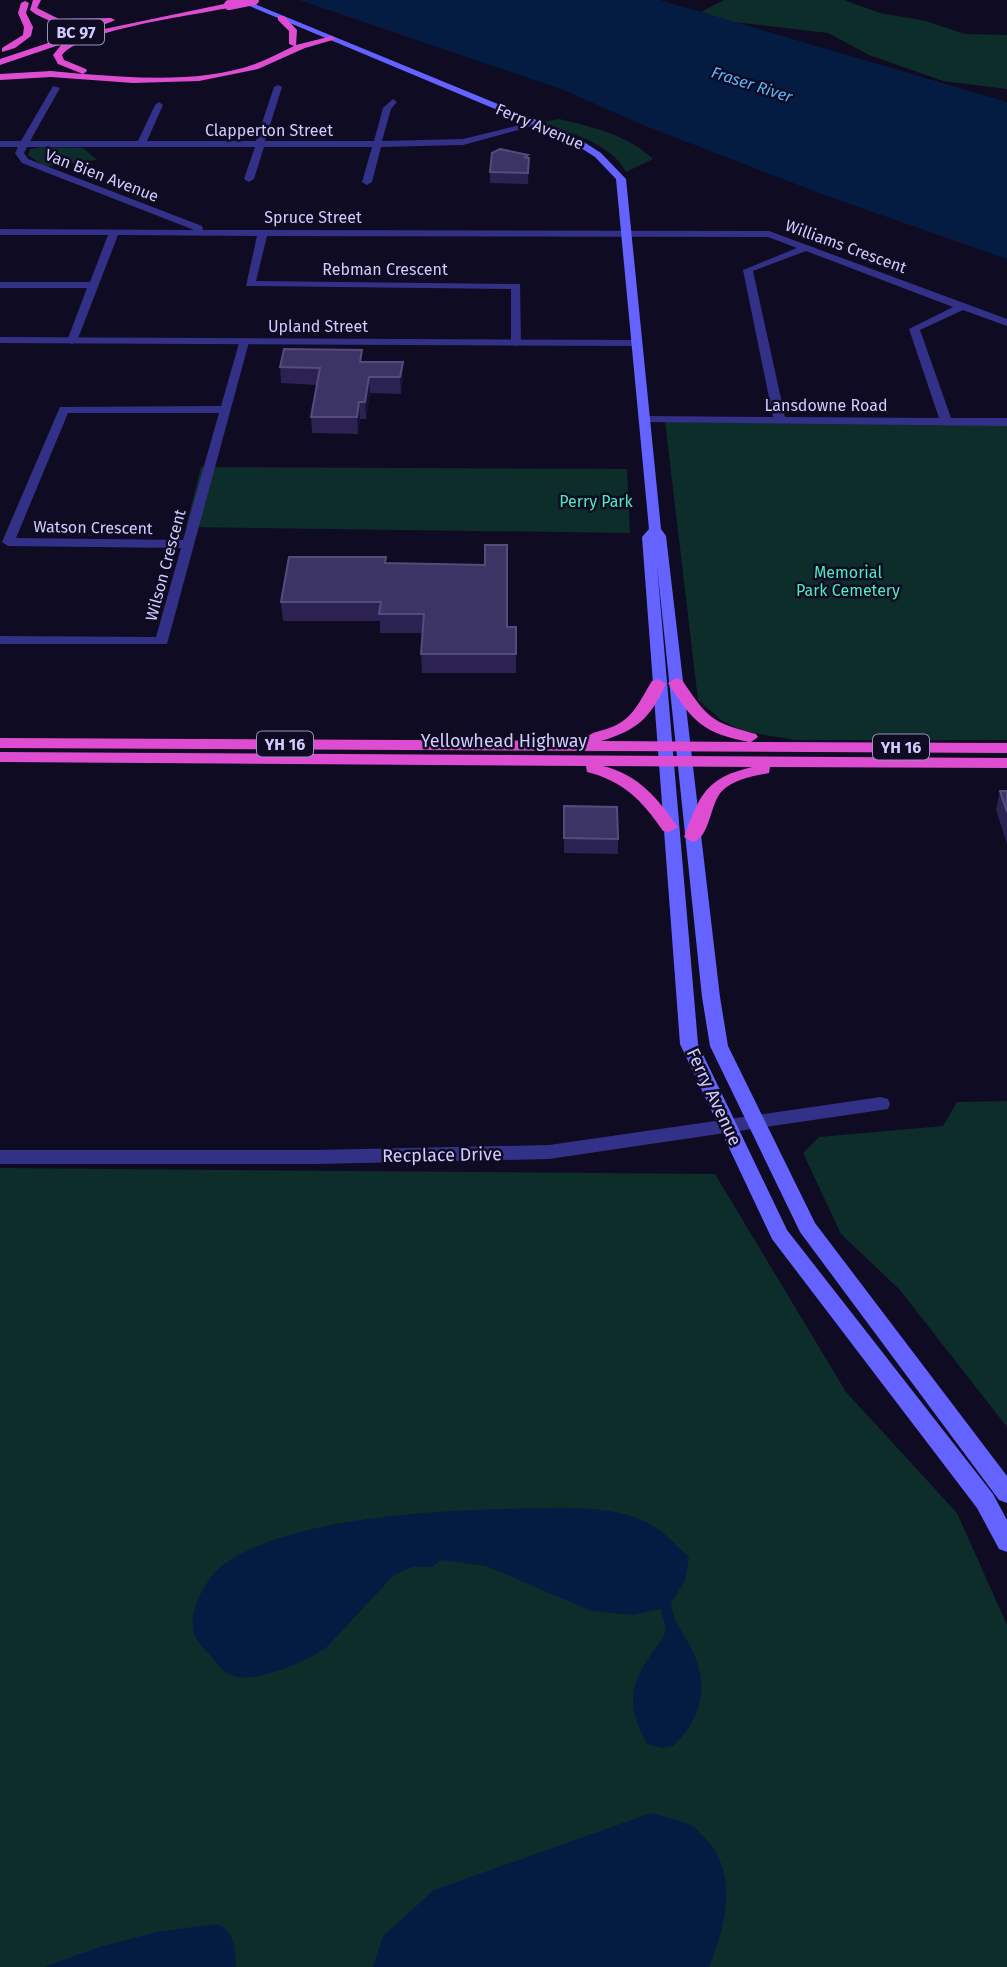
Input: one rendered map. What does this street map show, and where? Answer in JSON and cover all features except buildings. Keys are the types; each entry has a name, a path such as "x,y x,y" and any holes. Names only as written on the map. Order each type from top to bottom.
{"highway":[{"path":"0,54 25,40 30,32 31,27 22,7 28,0"},
{"path":"37,0 33,8 39,16 64,22 94,22 153,13"},
{"name":"BC 97","path":"0,54 153,13 211,2 254,0"},
{"name":"BC 97","path":"0,62 90,35 226,2"},
{"path":"281,18 293,30 293,44"},
{"path":"90,35 61,49 57,55 61,62 94,73 142,78 198,75 237,69 265,61 293,44 329,38"},
{"path":"0,77 51,74 144,80 199,78 255,67 302,46 329,38"},
{"path":"676,683 699,719 713,729 799,754"},
{"path":"571,745 633,724 648,705 658,684"},
{"name":"Yellowhead Highway","path":"0,743 571,745 663,753"},
{"name":"Yellowhead Highway","path":"799,754 1007,748"},
{"name":"Yellowhead Highway","path":"0,757 554,761 684,753 799,754 1007,762"},
{"path":"694,837 710,790 734,775 799,754"},
{"path":"554,761 605,770 629,780 646,795 669,827"}],"main road":[{"name":"Ferry Avenue","path":"239,0 592,149 612,166 621,179 655,530 660,536 712,1004 719,1046 807,1227 1007,1493"},
{"name":"Ferry Avenue","path":"655,530 648,537 663,753 689,1044 779,1234 985,1501 1007,1542"}],"street":[{"path":"250,179 278,87"},
{"name":"Van Bien Avenue","path":"56,88 19,153 25,161 208,232"},
{"path":"367,182 387,108 393,102"},
{"path":"141,144 159,105"},
{"name":"Clapperton Street","path":"0,144 463,142 537,124"},
{"name":"Spruce Street","path":"0,232 627,234"},
{"path":"72,341 114,232"},
{"name":"Rebman Crescent","path":"262,233 250,284 516,286 516,343"},
{"name":"Williams Crescent","path":"627,234 769,234 1007,323"},
{"path":"780,421 748,270 806,248"},
{"path":"0,285 95,285"},
{"path":"946,422 914,329 963,306"},
{"name":"Upland Street","path":"0,340 637,344"},
{"name":"Wilson Crescent","path":"0,640 162,641 244,342"},
{"name":"Watson Crescent","path":"188,544 8,542 64,409 225,410"},
{"name":"Lansdowne Road","path":"644,420 1007,422"},
{"name":"Recplace Drive","path":"0,1157 315,1157 549,1152 881,1104"}],"green space":[{"path":"724,0 844,0 880,13 926,21 965,34 1007,35 1007,89 943,81 869,55 828,33 733,22 701,12"},
{"path":"559,119 621,138 653,159 626,172 620,162 601,147 544,122"},
{"path":"83,148 97,160 45,167 28,155 30,149"},
{"name":"Memorial Park Cemetery","path":"665,421 1007,422 1007,740 795,740 742,731 721,720 698,700"},
{"name":"Perry Park","path":"201,467 627,469 630,533 186,527"},
{"path":"1007,1101 1007,1427 900,1290 841,1234 803,1153 819,1137 943,1126 957,1102"},
{"path":"0,1168 715,1174 846,1392 957,1513 1007,1625 1007,1967 0,1967"}],"water":[{"name":"Fraser River","path":"299,0 660,0 1007,102 1007,259 827,196 638,123 564,90"},
{"path":"576,1508 617,1512 652,1525 689,1557 685,1581 671,1603 675,1621 695,1656 701,1697 692,1722 673,1746 662,1748 647,1744 633,1708 638,1676 666,1630 661,1609 633,1615 591,1611 486,1566 441,1560 432,1567 412,1567 393,1576 326,1648 294,1665 266,1674 241,1677 228,1674 195,1636 193,1616 206,1585 227,1562 254,1548 286,1536 357,1520 431,1512"},
{"path":"651,1813 693,1826 716,1852 722,1867 726,1883 724,1917 709,1967 373,1967 383,1936 434,1890"},
{"path":"215,1924 222,1926 230,1935 236,1967 44,1967 99,1947 157,1932"}]}
